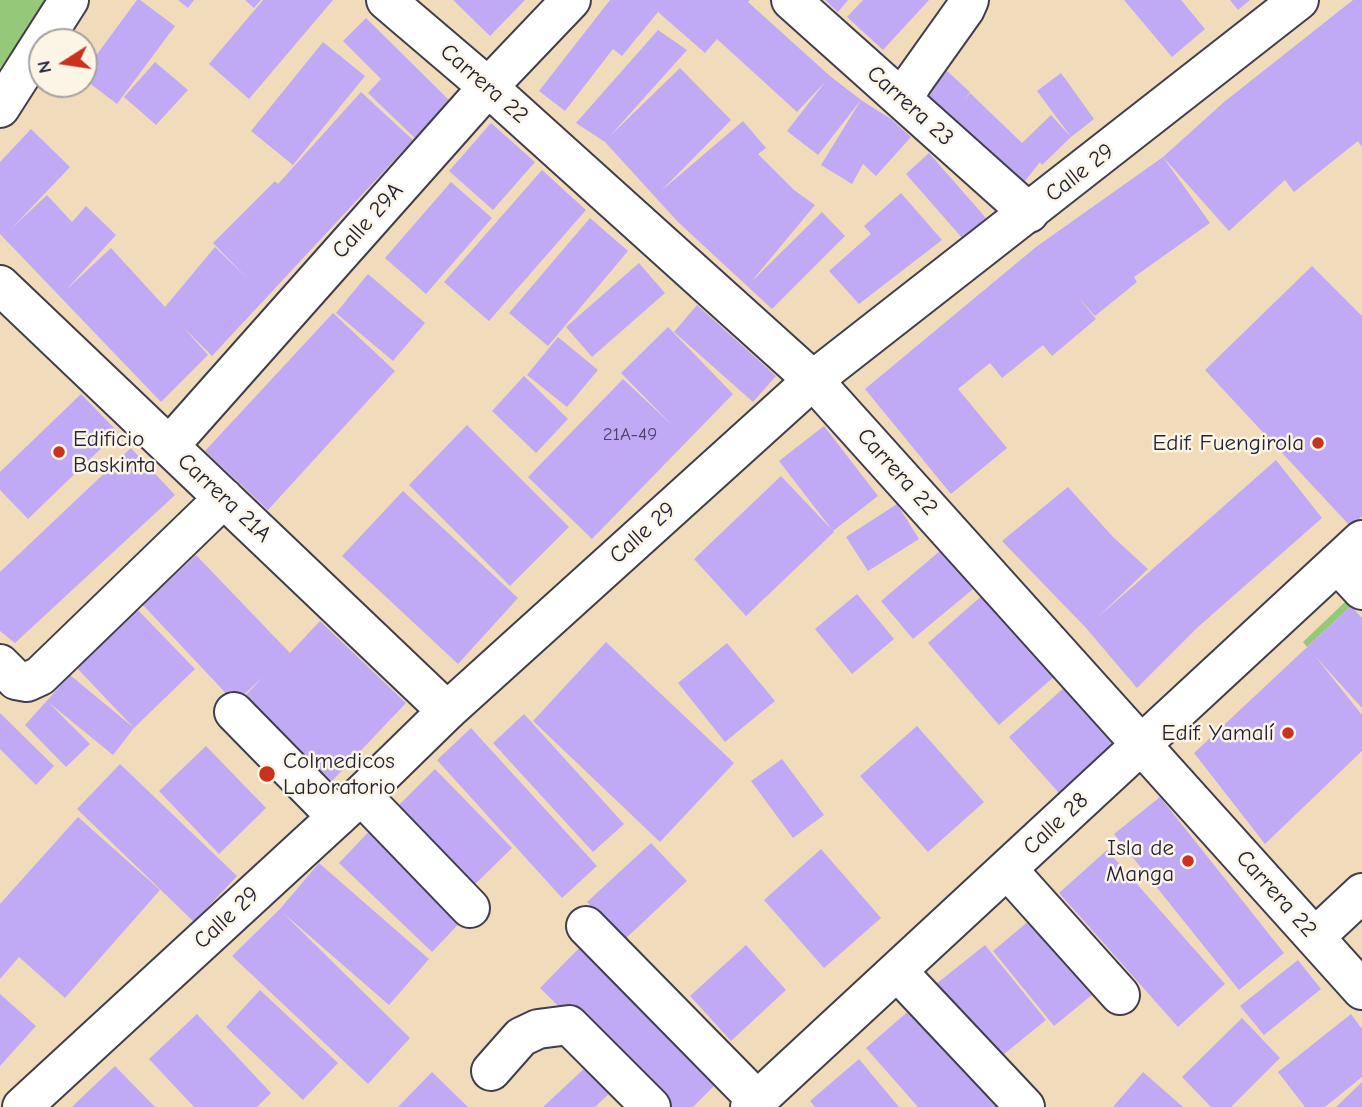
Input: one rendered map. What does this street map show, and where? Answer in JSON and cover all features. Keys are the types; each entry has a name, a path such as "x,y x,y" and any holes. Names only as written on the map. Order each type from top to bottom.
{"street":[{"path":"0,108 69,0"},
{"name":"Carrera 22","path":"386,0 488,87 813,380 1362,990"},
{"name":"Calle 29A","path":"169,446 488,87 571,0"},
{"name":"Carrera 23","path":"791,0 1029,213"},
{"path":"903,99 969,0"},
{"name":"Calle 29","path":"22,1107 349,806 447,710 813,380 1299,0"},
{"name":"Carrera 21A","path":"0,285 447,710"},
{"path":"0,664 16,680 27,682 40,676 223,498"},
{"name":"Calle 28","path":"753,1104 1142,744 1354,564"},
{"path":"234,712 470,908"},
{"path":"1007,869 1120,995"},
{"path":"1314,937 1362,893"},
{"path":"586,926 753,1104"},
{"path":"897,971 1026,1107"},
{"path":"491,1071 521,1037 538,1029 569,1026 651,1107"}],"green space":[{"path":"0,0 47,0 0,68"},
{"path":"1347,600 1351,606 1307,647 1303,642"}],"building":[{"path":"137,0 175,26 117,104 98,90 98,53"},
{"path":"178,0 194,0 188,8"},
{"path":"245,0 261,0 254,8"},
{"path":"263,0 333,0 249,99 209,64"},
{"path":"453,0 525,0 490,36"},
{"path":"610,0 750,0 748,2 830,76 861,100 818,155 787,131 826,81 797,112 717,39 705,53 658,12 622,56 613,49 565,111 539,91"},
{"path":"825,0 848,0 838,12"},
{"path":"863,0 929,0 883,50 847,17"},
{"path":"1124,0 1181,0 1205,29 1172,57"},
{"path":"1230,0 1250,0 1238,10"},
{"path":"1353,0 1362,0 1362,147 1358,141 1294,192 1285,180 1229,231 1163,157 1224,102"},
{"path":"366,18 454,105 419,142 368,93 381,79 343,41"},
{"path":"658,30 687,50 610,136 680,68 731,120 661,191 743,121 766,148 758,154 794,190 815,205 751,282 822,212 845,236 772,309 678,222 605,142 576,123"},
{"path":"323,42 365,76 293,165 251,131"},
{"path":"155,62 188,90 156,125 124,97"},
{"path":"947,71 970,92 963,101 970,93 1022,143 1051,115 1071,137 1042,165 1040,162 1021,186 924,98"},
{"path":"1061,73 1094,119 1071,137 1037,91"},
{"path":"361,92 413,140 212,356 184,328 208,355 161,402 0,234 0,162 31,129 70,167 12,228 47,195 72,222 86,206 116,235 66,290 111,248 165,307 215,247 247,278 213,243 275,181 278,184"},
{"path":"861,100 891,119 911,137 876,176 863,164 852,184 821,165"},
{"path":"491,123 535,162 493,210 449,171"},
{"path":"929,153 986,218 963,239 906,174"},
{"path":"1163,157 1210,223 1134,277 1137,282 1095,316 1078,297 1096,319 1052,356 1043,345 1002,378 990,363 958,389 1007,448 951,494 865,389 1036,247"},
{"path":"542,170 586,210 489,321 444,282"},
{"path":"451,182 492,218 426,294 385,258"},
{"path":"901,193 942,240 859,304 829,271 871,234 864,226"},
{"path":"590,218 628,251 548,346 509,313"},
{"path":"639,263 665,293 592,357 566,327"},
{"name":"Edif. Fuengirola","path":"1312,266 1362,316 1362,516 1351,527 1205,370"},
{"path":"368,274 425,323 393,361 336,313"},
{"path":"697,305 776,376 753,402 674,332"},
{"path":"333,313 395,371 268,510 205,451"},
{"path":"668,327 733,394 592,539 528,477 623,379 672,425 621,373"},
{"path":"558,337 598,370 567,407 527,375"},
{"path":"524,376 568,419 536,453 492,411"},
{"name":"Edificio Baskinta","path":"81,394 118,432 28,519 0,490 0,472"},
{"path":"467,425 569,527 510,586 409,485"},
{"path":"824,426 878,496 833,531 779,461"},
{"path":"131,448 175,495 15,643 0,631 0,572"},
{"path":"1276,460 1322,518 1198,627 1137,688 1086,628 1002,541 1068,487 1113,537 1148,569 1097,618"},
{"path":"781,476 834,532 746,616 694,559"},
{"path":"403,491 518,598 458,664 342,556"},
{"path":"897,504 919,539 868,571 846,537"},
{"path":"941,550 973,589 913,639 881,601"},
{"path":"196,555 290,653 320,621 406,703 332,781 244,697 263,677 235,703 143,605"},
{"path":"985,593 1056,675 999,725 928,643"},
{"path":"857,594 894,639 852,674 815,629"},
{"name":"Edif. Yamalí","path":"1351,606 1362,618 1362,708 1315,656 1362,715 1362,751 1265,844 1194,753"},
{"path":"136,608 195,669 134,728 76,667"},
{"path":"606,642 734,763 660,842 533,721"},
{"path":"727,643 775,701 725,742 678,683"},
{"path":"70,675 134,728 113,755 48,702 90,744 66,767 25,725"},
{"path":"1066,686 1116,742 1059,793 1009,737"},
{"path":"0,713 54,766 36,785 0,749"},
{"path":"524,714 624,824 593,852 493,743"},
{"path":"917,726 984,802 928,852 860,776"},
{"path":"471,728 597,866 562,898 437,760"},
{"path":"206,746 266,808 219,854 159,791"},
{"path":"782,759 824,815 793,838 751,781"},
{"path":"120,764 237,876 194,922 77,809"},
{"path":"435,769 512,848 462,897 386,818"},
{"path":"1160,797 1284,953 1239,990 1114,834"},
{"path":"78,817 160,890 65,998 19,957 0,979 0,904"},
{"path":"377,823 470,912 432,952 339,863"},
{"path":"651,843 687,881 623,941 587,902"},
{"path":"821,849 881,918 824,968 764,900"},
{"path":"1107,850 1225,984 1178,1027 1059,893"},
{"path":"319,863 429,959 389,1005 282,912 410,1038 368,1084 232,956 280,909"},
{"path":"1030,920 1092,995 1054,1026 993,951"},
{"path":"586,941 724,1076 693,1107 660,1107 540,988"},
{"path":"746,945 786,990 731,1041 690,996"},
{"path":"985,945 1046,1020 993,1063 931,988"},
{"path":"1298,960 1321,989 1264,1035 1240,1006"},
{"path":"260,990 338,1063 303,1100 226,1027"},
{"path":"0,994 36,1026 0,1066"},
{"path":"912,1008 999,1107 918,1107 866,1048"},
{"path":"197,1014 271,1093 257,1107 194,1107 149,1059"},
{"path":"1351,1014 1362,1029 1362,1077 1325,1107 1305,1107 1278,1072"},
{"path":"1242,1018 1280,1058 1231,1107 1211,1107 1182,1077"},
{"path":"859,1059 899,1107 815,1107 810,1101"},
{"path":"115,1066 155,1107 72,1107 79,1100"},
{"path":"587,1066 611,1092 595,1107 543,1107"},
{"path":"432,1072 468,1107 398,1107"},
{"path":"1143,1072 1183,1107 1113,1107"},
{"path":"1362,1082 1362,1107 1336,1107"}],"place":[{"name":"Edif. Fuengirola","path":"1318,443"},
{"name":"Edificio Baskinta","path":"59,452"},
{"name":"Edif. Yamalí","path":"1288,733"},
{"name":"Colmedicos Laboratorio","path":"267,774"},
{"name":"Isla de Manga","path":"1188,861"}]}
